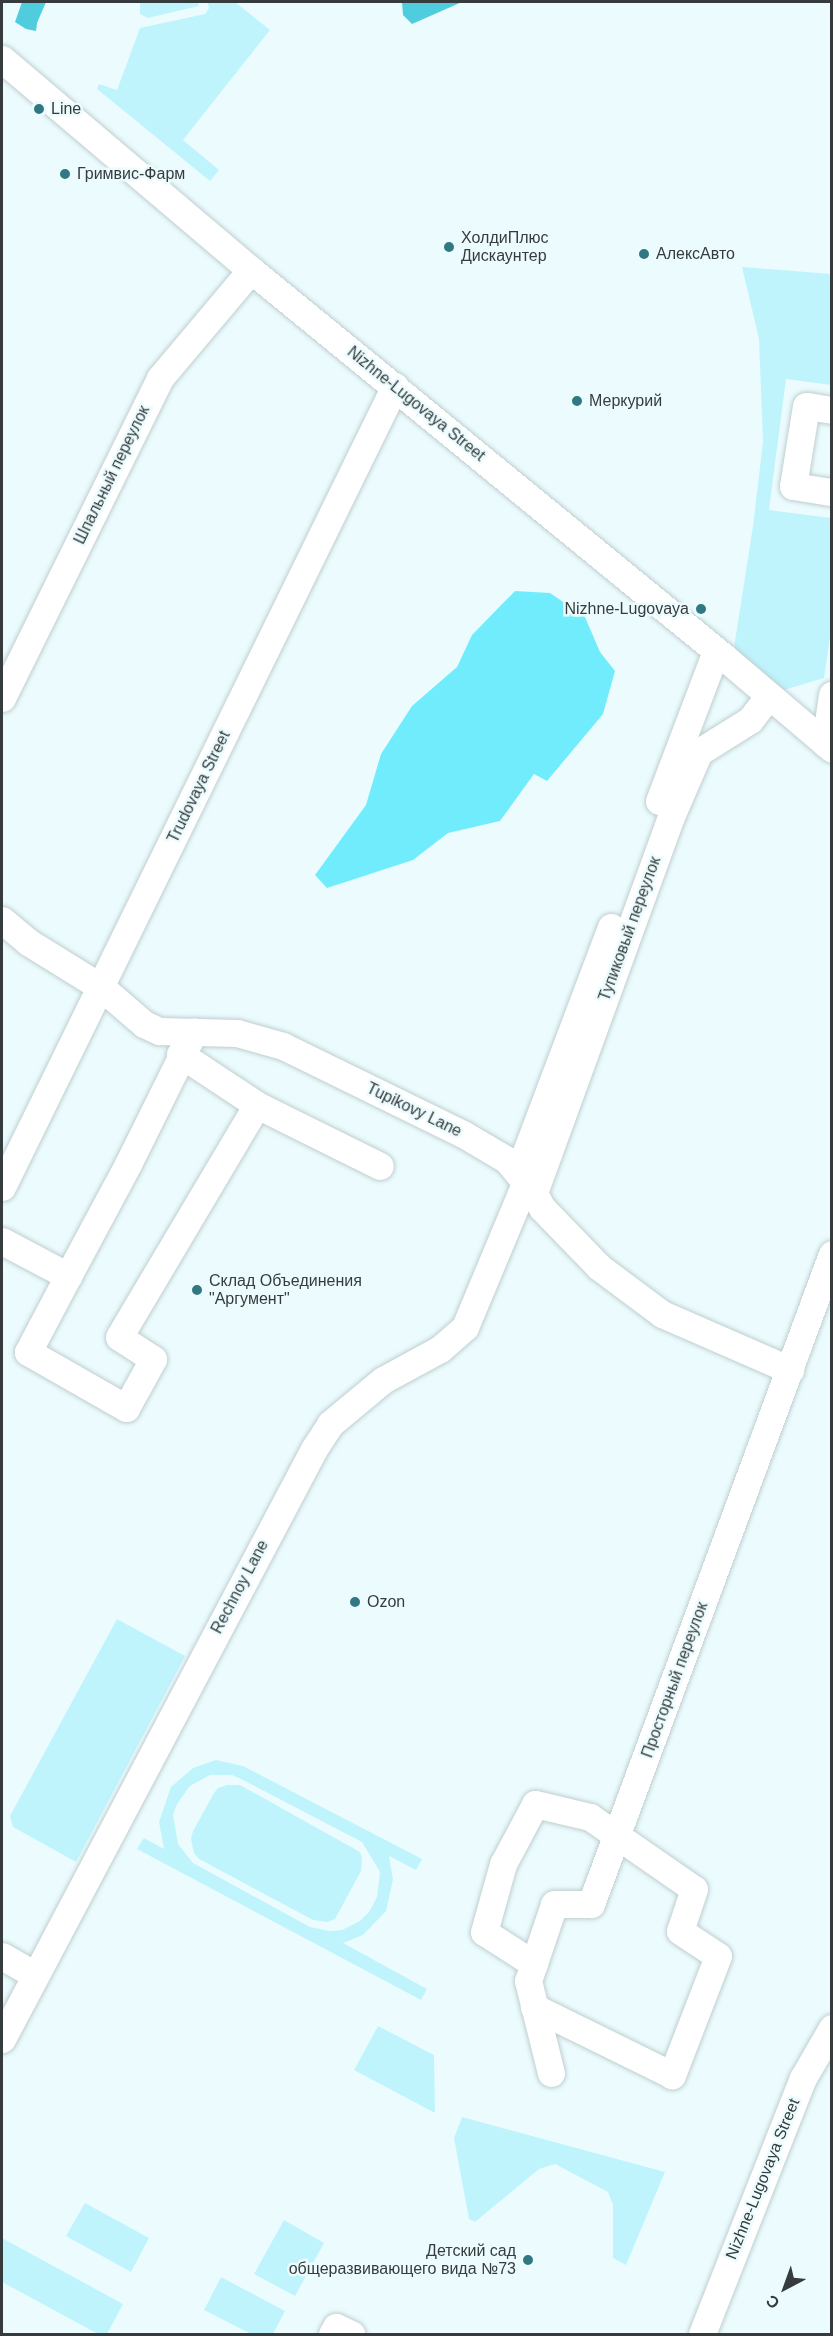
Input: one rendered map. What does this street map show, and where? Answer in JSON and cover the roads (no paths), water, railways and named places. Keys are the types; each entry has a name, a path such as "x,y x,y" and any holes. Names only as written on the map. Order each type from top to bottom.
{"street":[{"name":"Nizhne-Lugovaya Street","path":"2,59 251,270 395,386 828,746"},
{"name":"Шпальный переулок","path":"2,698 160,378 251,270"},
{"name":"Trudovaya Street","path":"2,1187 395,386"},
{"path":"831,410 806,406 793,486 831,492"},
{"name":"Тупиковый переулок","path":"526,1182 716,651"},
{"path":"828,746 831,695"},
{"name":"Тупиковый переулок","path":"526,1182 670,819 699,752 750,720 769,696"},
{"name":"Tupikovy Lane","path":"2,920 28,942 101,987 144,1024 159,1031 237,1033 283,1046 463,1134 507,1160 526,1182 542,1208 599,1267 662,1314 790,1370"},
{"path":"194,1031 180,1054 128,1164 28,1352 126,1408 153,1359 119,1337 256,1105"},
{"path":"180,1054 256,1105 380,1166"},
{"name":"Rechnoy Lane","path":"2,2039 314,1449 330,1424 383,1380 440,1349 465,1327 526,1182"},
{"path":"2,1241 68,1276"},
{"name":"Просторный переулок","path":"550,2073 528,1981 554,1904 591,1904 831,1254"},
{"path":"534,1964 484,1932 502,1864 535,1804 590,1817 694,1889 680,1931 718,1956 672,2075 534,2007"},
{"path":"2,1956 35,1975"},
{"name":"Nizhne-Lugovaya Street","path":"702,2334 803,2078 831,2028"},
{"path":"332,2334 336,2327 351,2334"}],"place":[{"name":"Line","path":"39,109"},
{"name":"Гримвис-Фарм","path":"65,174"},
{"name":"ХолдиПлюс Дискаунтер","path":"449,247"},
{"name":"АлексАвто","path":"644,254"},
{"name":"Меркурий","path":"577,401"},
{"name":"Nizhne-Lugovaya","path":"701,609"},
{"name":"Склад Объединения \"Аргумент\"","path":"197,1290"},
{"name":"Ozon","path":"355,1602"},
{"name":"Детский сад общеразвивающего вида №73","path":"528,2260"}]}
